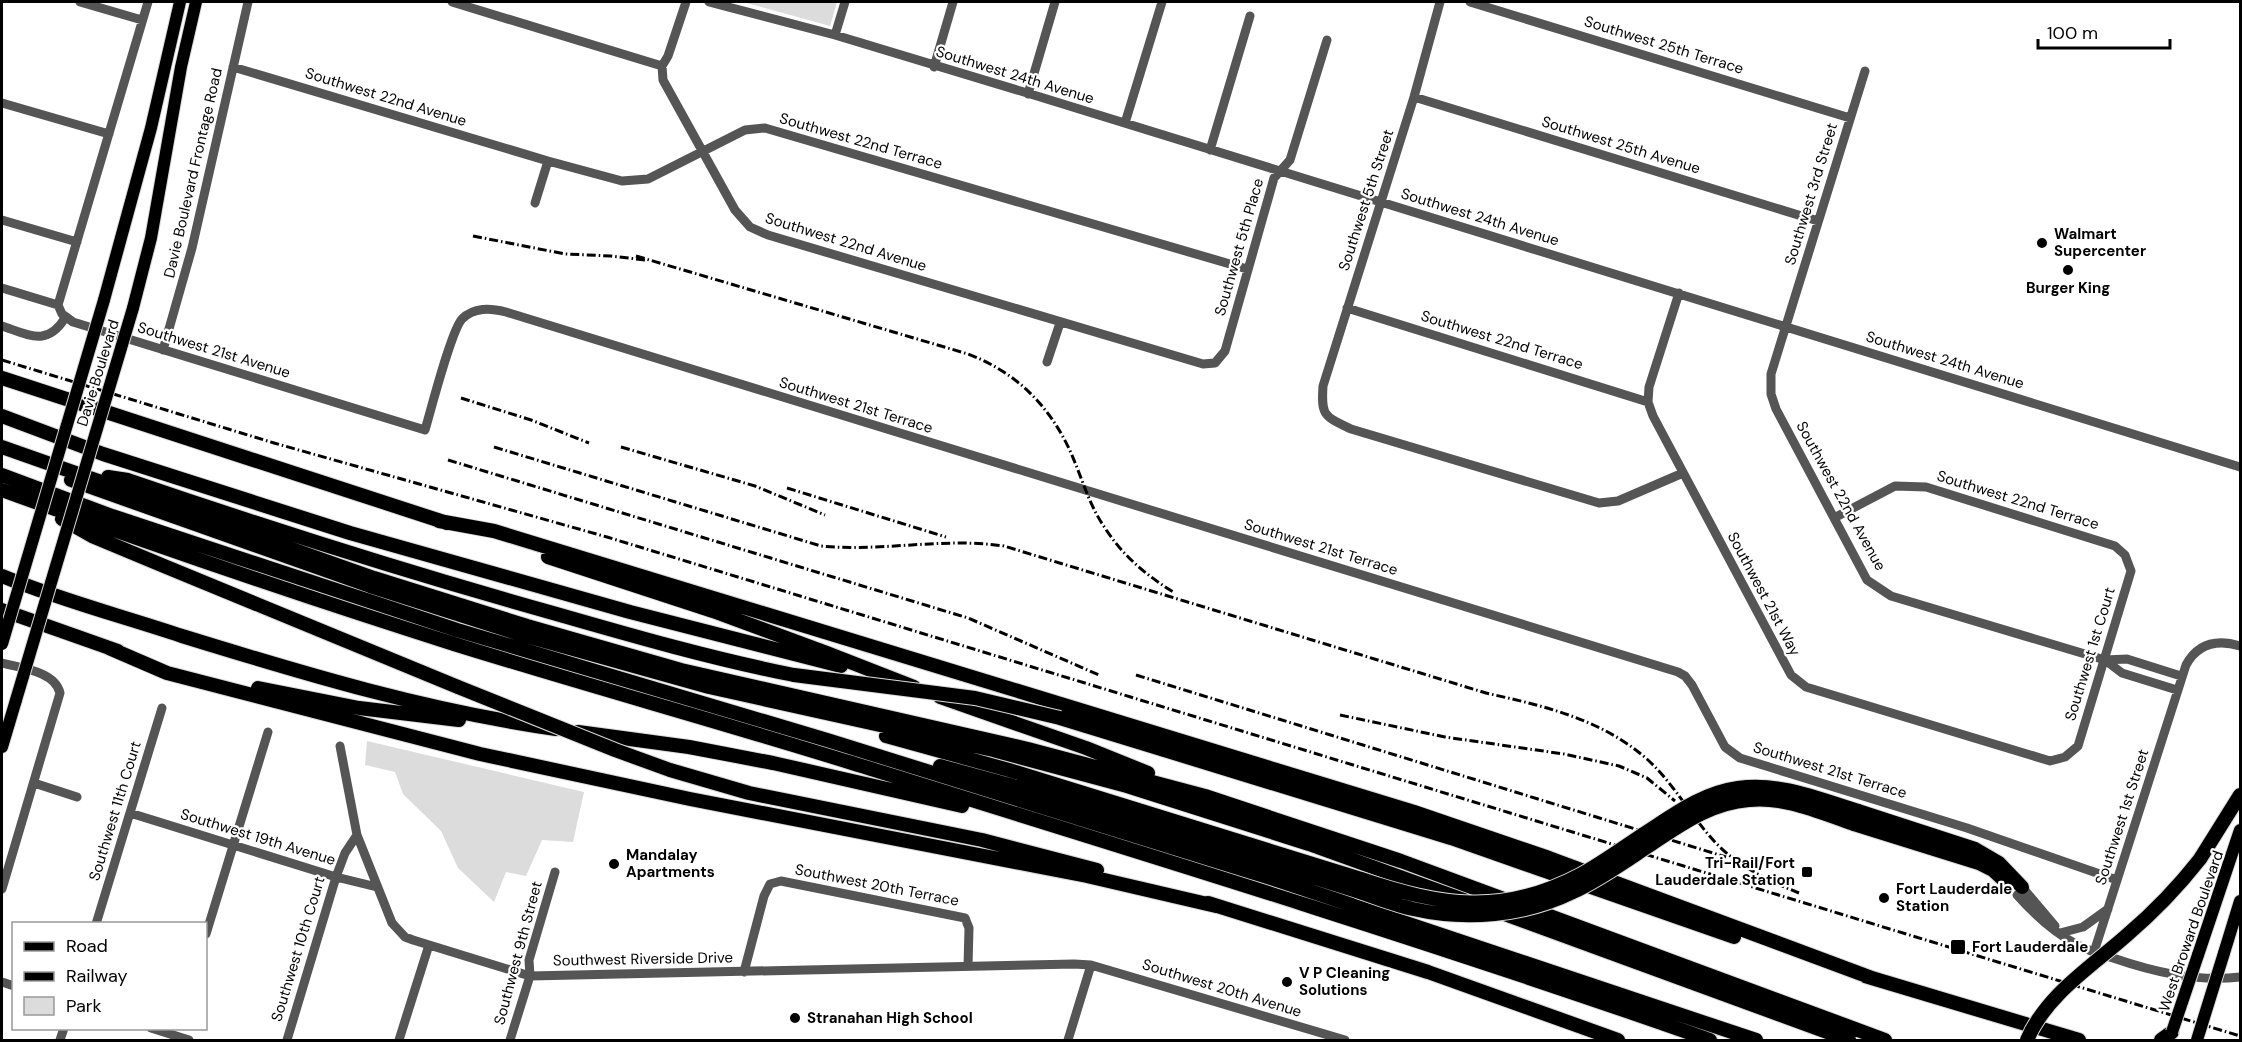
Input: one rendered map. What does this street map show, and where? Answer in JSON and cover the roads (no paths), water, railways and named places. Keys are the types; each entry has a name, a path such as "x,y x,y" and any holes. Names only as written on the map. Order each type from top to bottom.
{"highway":[{"path":"2,378 713,611 827,652 893,680 1086,747 1205,796"},
{"path":"2,416 151,470 299,518 630,612 893,680"},
{"path":"2,447 374,578 588,644 733,682 1060,757 1205,796 1401,861 1885,1041"},
{"path":"2,454 240,541 431,607 555,645 741,694 1003,753 1180,801 1377,867 1850,1041"},
{"path":"73,471 128,480 302,537 514,602 693,653 794,675 975,698 1060,718 1414,826 1698,925 1822,965 2079,1041"},
{"path":"2,475 112,516 458,630 827,740 1332,897 1756,1041"},
{"path":"2,490 222,568 437,638 848,761 1370,925 1710,1041"},
{"path":"18,496 92,536 459,687 670,770 749,793 1029,851 1170,890 1428,972 1618,1041"},
{"path":"439,521 494,531 1414,812 1549,858 1872,978"},
{"path":"2,576 47,593 234,651 381,694 448,710 535,726 689,747 773,763 1044,824"},
{"path":"2,610 109,648 212,678 315,700 392,713 535,726"},
{"path":"109,648 167,673 480,754 662,794 1062,871 1216,906"},
{"path":"741,694 775,708 1009,770 1359,885 1403,907 1425,912 1460,915 1498,914 1539,905 1573,892 1614,869 1698,815 1731,802 1759,799 1856,817 1979,863 1993,870 2020,891"},
{"path":"827,740 950,769 1066,800 1359,885"},
{"path":"2027,1041 2037,1022 2058,995 2154,911 2200,859 2241,795"}],"main road":[{"name":"Davie Boulevard","path":"2,644 105,300 151,128 180,2"},
{"name":"Davie Boulevard","path":"2,747 132,308 150,238 184,51 196,2"},
{"name":"West Broward Boulevard","path":"2168,1038 2241,830"},
{"path":"2197,1040 2241,901"}],"street":[{"path":"80,2 142,20"},
{"path":"2,327 42,337 53,332 65,318 58,305 148,2"},
{"name":"Davie Boulevard Frontage Road","path":"163,350 190,258 248,2"},
{"path":"452,2 662,66"},
{"path":"686,2 668,56 662,66 663,80 700,151"},
{"name":"Southwest 24th Avenue","path":"710,2 835,35 934,67 1280,170 2241,467"},
{"path":"835,35 845,2"},
{"path":"934,67 953,2"},
{"path":"1028,94 1055,2"},
{"path":"1125,123 1162,2"},
{"name":"Southwest 5th Street","path":"1440,2 1414,97 1323,386 1322,407 1330,419 1351,429 1599,503 1618,501 1683,473"},
{"name":"Southwest 25th Terrace","path":"1470,2 1850,118"},
{"path":"1210,150 1250,16"},
{"name":"Southwest 5th Place","path":"1215,363 1225,351 1274,178 1290,160 1327,40"},
{"name":"Southwest 22nd Avenue","path":"233,67 622,181 648,179 700,151 735,210 750,227 768,235 1203,364 1215,363"},
{"name":"Southwest 3rd Street","path":"1786,326 1865,71"},
{"name":"Southwest 25th Avenue","path":"1414,97 1818,221"},
{"path":"2,103 109,134"},
{"name":"Southwest 22nd Terrace","path":"700,151 745,130 765,128 1247,269"},
{"path":"535,203 548,161"},
{"path":"2,220 77,242"},
{"path":"2,288 58,305"},
{"path":"1647,402 1649,387 1679,293"},
{"name":"Southwest 22nd Terrace","path":"1347,308 1647,402"},
{"name":"Southwest 21st Terrace","path":"471,312 488,309 506,312 1678,672 1685,676 1692,685 1725,747 1740,758 1967,828 2117,880"},
{"name":"Southwest 21st Avenue","path":"65,318 80,325 425,430 456,329 463,318 471,312"},
{"path":"1047,362 1060,323"},
{"name":"Southwest 22nd Avenue","path":"1786,326 1771,374 1771,394 1776,409 1867,580 1891,596 2105,660 2127,659 2181,676"},
{"name":"Southwest 21st Way","path":"1647,402 1791,675 1806,687 2050,761 2065,757"},
{"name":"Southwest 22nd Terrace","path":"1834,518 1895,486 1926,487 2115,546 2125,555"},
{"name":"Southwest 1st Court","path":"2065,757 2078,746 2105,660 2131,571 2125,555"},
{"path":"2177,690 2189,660 2201,647 2224,642 2241,646"},
{"name":"Southwest 22nd Avenue","path":"2105,660 2122,673 2177,690"},
{"path":"2,663 51,679 59,689 58,703 2,889"},
{"name":"Southwest 1st Street","path":"2094,952 2177,690"},
{"name":"Southwest 11th Court","path":"97,922 162,708"},
{"path":"207,931 268,732"},
{"name":"Southwest Riverside Drive","path":"340,746 357,836 392,923 405,937 530,976 1091,965"},
{"path":"34,783 77,797"},
{"name":"Southwest 19th Avenue","path":"130,813 336,877 377,887"},
{"name":"Southwest 10th Court","path":"286,1041 336,877 345,853 357,836"},
{"name":"Southwest 9th Street","path":"510,1041 530,976 529,960 555,872"},
{"name":"Southwest 20th Terrace","path":"744,972 764,896 770,884 781,881 964,918 969,928 968,966"},
{"path":"2020,891 2060,933 2072,942 2094,952 2146,969 2180,976 2241,977"},
{"path":"2060,933 2083,927 2108,909"},
{"path":"399,1041 429,945"},
{"path":"1068,1041 1091,965"},
{"name":"Southwest 20th Avenue","path":"1091,965 1345,1041"},
{"path":"155,1030 189,1041"}],"railway":[{"path":"473,236 565,254 645,260"},
{"path":"636,256 968,354 1001,370 1030,393 1053,420 1071,453 1094,510 1112,538 1136,565 1175,593"},
{"path":"2,360 274,443 607,537 2240,1036"},
{"path":"461,398 531,420 589,443"},
{"path":"494,447 821,546 867,547 958,543 1004,546 1486,693 1551,709 1592,724 1630,746 1648,760 1666,779 1723,850 1765,878 1799,893"},
{"path":"621,447 755,486 825,515"},
{"path":"448,460 968,618 1099,675"},
{"path":"787,488 946,537"},
{"path":"1136,675 1726,857"},
{"path":"1340,715 1445,737 1564,754 1619,766 1647,778 1675,801"}],"place":[{"name":"Walmart Supercenter","path":"2042,243"},
{"name":"Burger King","path":"2068,270"},
{"name":"Mandalay Apartments","path":"614,864"},
{"name":"Tri-Rail/Fort Lauderdale Station","path":"1807,872"},
{"name":"Fort Lauderdale Station","path":"1884,898"},
{"name":"Fort Lauderdale","path":"1958,947"},
{"name":"V P Cleaning Solutions","path":"1287,982"},
{"name":"Stranahan High School","path":"795,1018"}]}
